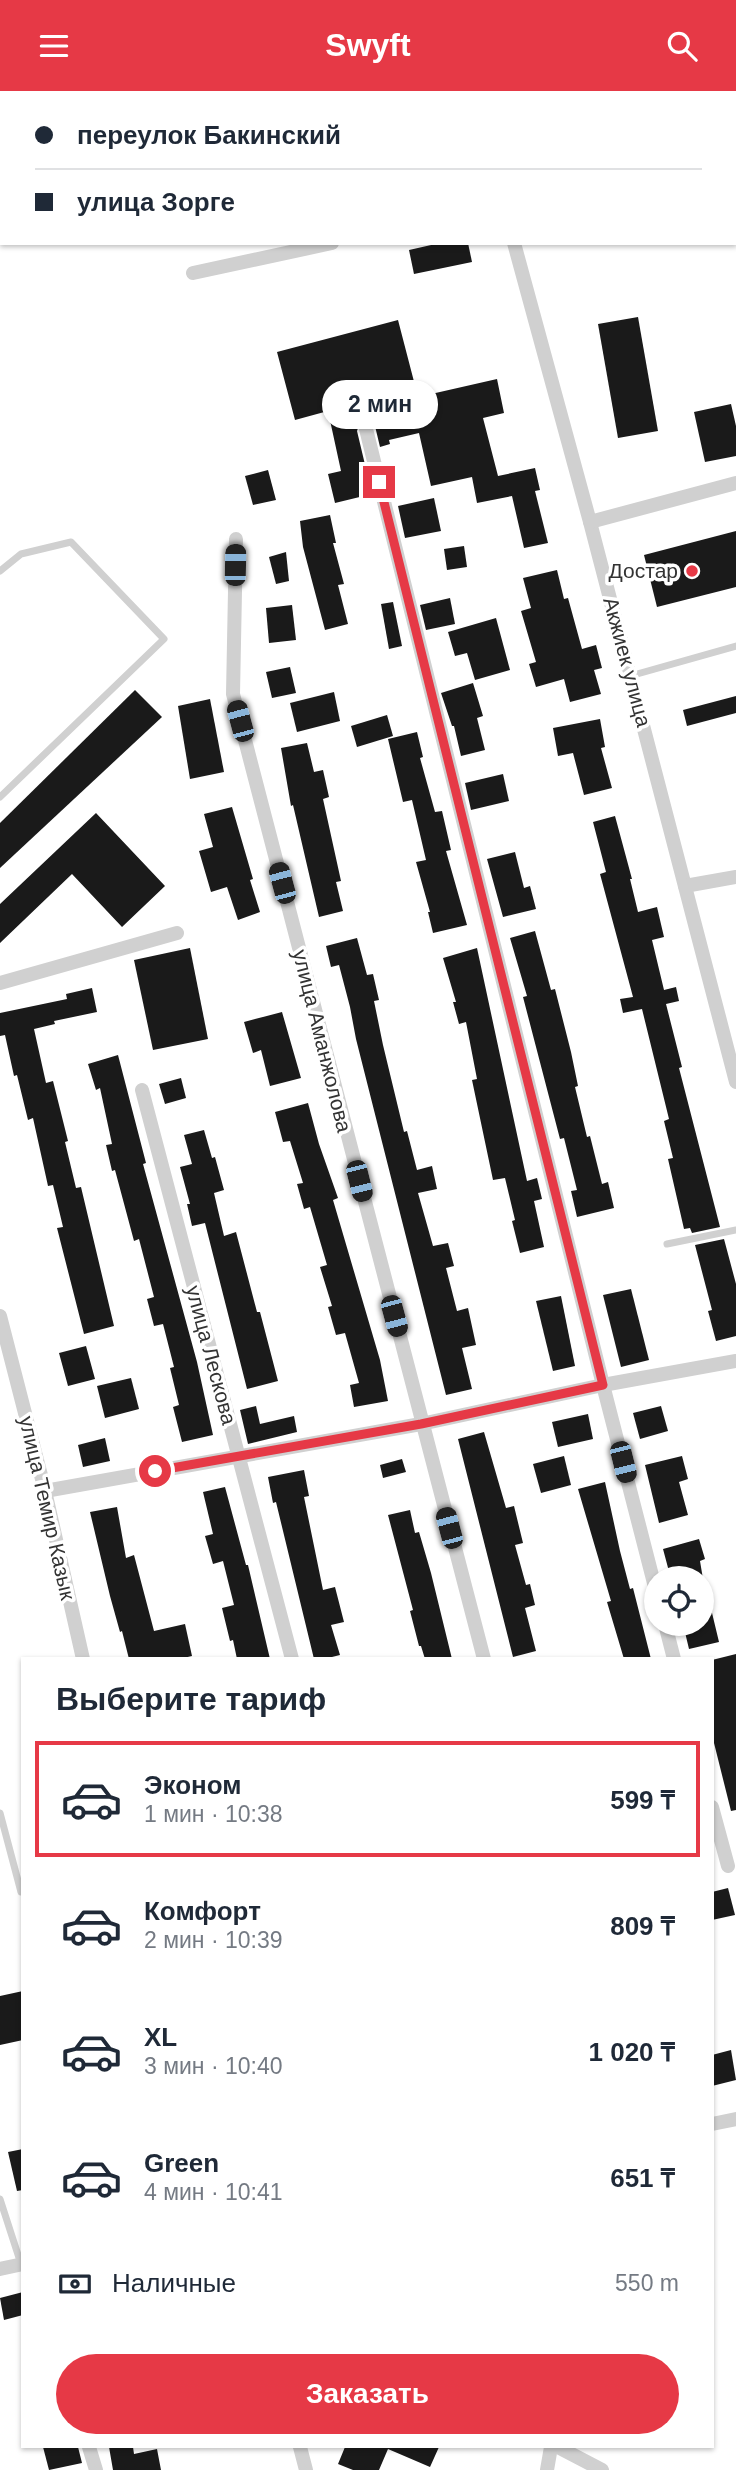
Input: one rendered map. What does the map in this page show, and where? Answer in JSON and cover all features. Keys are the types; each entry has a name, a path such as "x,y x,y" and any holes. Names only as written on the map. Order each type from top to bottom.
{"street":[{"path":"192,273 323,245"},
{"name":"Акжиек улица","path":"515,245 685,886 731,1042 736,1082"},
{"path":"366,429 650,1566"},
{"path":"590,522 736,483"},
{"name":"улица Аманжолова","path":"236,539 233,694 483,1657"},
{"path":"685,886 736,877"},
{"path":"0,983 177,933"},
{"name":"улица Лескова","path":"142,1090 291,1657"},
{"name":"улица Темир Казык","path":"0,1317 83,1657"},
{"path":"44,1491 421,1424 603,1385 736,1361"},
{"path":"668,1636 673,1657"},
{"path":"714,1813 732,1865 714,1870"},
{"path":"714,2124 736,2119"},
{"path":"0,2269 21,2264"},
{"path":"89,2448 96,2470"},
{"path":"300,2448 306,2470"},
{"path":"547,2470 551,2448"},
{"path":"560,2448 601,2470"}],"lane":[{"path":"0,571 22,554 71,542 164,639 0,797"},
{"path":"630,677 736,646"},
{"path":"667,1244 736,1230"},
{"path":"0,1813 21,1892"},
{"path":"0,2199 21,2261"}],"building":[{"path":"431,245 468,245 472,262 414,274 409,250"},
{"path":"638,317 658,431 618,438 598,324"},
{"path":"398,320 418,397 497,379 504,413 483,418 498,476 535,468 540,490 535,491 548,543 524,548 512,496 477,503 472,477 431,486 419,433 389,440 390,444 380,447 375,426 368,420 360,422 357,431 372,494 335,503 328,474 341,471 328,411 295,420 277,352"},
{"path":"731,404 736,426 736,456 705,462 694,412"},
{"path":"268,470 276,500 253,505 245,476"},
{"path":"434,498 441,531 405,538 398,506"},
{"path":"330,515 336,543 333,543 344,584 338,585 348,624 325,630 303,547 300,521"},
{"name":"Достар","path":"736,531 736,587 657,607 644,555"},
{"path":"464,546 467,567 447,570 444,549"},
{"path":"286,552 289,581 276,584 269,557"},
{"path":"557,570 582,649 596,645 602,668 594,670 601,694 570,702 564,679 536,687 529,664 536,662 521,611 531,608 523,578"},
{"path":"450,598 455,624 426,630 420,605"},
{"path":"393,602 402,646 389,649 381,604"},
{"path":"292,605 296,640 269,643 266,608"},
{"path":"496,618 510,670 475,680 467,653 455,656 448,632"},
{"path":"290,667 296,693 272,698 266,672"},
{"path":"473,683 483,716 477,718 485,750 461,756 454,726 441,693"},
{"path":"135,690 162,717 0,868 0,823"},
{"path":"334,692 340,721 297,732 290,703"},
{"path":"736,696 736,713 687,726 683,710"},
{"path":"210,699 224,772 190,779 178,706"},
{"path":"387,715 393,736 357,747 351,726"},
{"path":"600,719 605,747 601,748 612,788 584,795 573,753 558,756 553,728"},
{"path":"417,732 423,757 420,758 435,812 442,811 451,850 446,851 467,925 433,933 416,862 426,860 412,800 403,802 388,739"},
{"path":"307,743 314,772 323,770 329,797 323,799 341,881 336,882 343,911 319,917 293,805 291,806 281,748"},
{"path":"503,774 509,801 471,810 465,783"},
{"path":"232,807 260,912 238,920 227,887 211,892 199,851 213,847 204,814"},
{"path":"96,813 165,886 122,927 72,874 0,943 0,904"},
{"path":"615,816 638,912 657,907 664,937 652,940 664,990 676,987 679,1001 666,1004 682,1067 679,1068 720,1227 692,1233 690,1228 684,1229 668,1159 673,1158 664,1121 669,1119 642,1009 623,1013 620,999 633,997 600,874 606,872 593,822"},
{"path":"515,852 524,888 530,886 536,909 503,917 487,859"},
{"path":"535,931 551,990 555,989 571,1052 578,1086 575,1087 587,1137 590,1136 602,1184 608,1182 614,1208 577,1217 571,1191 577,1190 564,1138 560,1139 523,997 527,996 510,938"},
{"path":"357,938 367,975 373,974 379,1000 374,1001 404,1132 407,1131 417,1170 432,1166 437,1189 418,1193 433,1246 448,1243 454,1266 446,1268 457,1311 468,1308 476,1345 462,1348 472,1389 446,1395 339,965 331,967 326,946"},
{"path":"190,948 208,1039 153,1050 134,960"},
{"path":"477,948 527,1181 537,1178 542,1199 534,1201 544,1247 520,1253 505,1178 493,1180 472,1080 477,1079 466,1022 459,1024 453,1002 456,1002 443,958"},
{"path":"92,988 97,1012 54,1021 55,1024 34,1029 46,1083 53,1081 76,1188 81,1187 114,1326 84,1334 57,1228 63,1227 53,1185 48,1186 33,1118 28,1120 5,1035 0,1036 0,1013 67,999 66,994"},
{"path":"282,1012 301,1078 270,1086 261,1050 253,1053 244,1022"},
{"path":"118,1055 146,1163 143,1164 197,1362 213,1435 182,1442 173,1407 179,1405 170,1368 174,1367 163,1324 154,1326 147,1299 154,1297 139,1239 134,1241 115,1170 112,1171 106,1145 112,1144 100,1088 96,1090 88,1064"},
{"path":"181,1078 186,1098 165,1104 159,1084"},
{"path":"308,1103 338,1198 333,1200 380,1360 388,1401 354,1407 350,1385 359,1383 345,1333 336,1335 328,1307 332,1306 320,1267 327,1265 310,1207 304,1209 297,1184 303,1183 290,1141 283,1142 275,1112"},
{"path":"204,1130 224,1190 214,1193 224,1236 236,1232 278,1381 247,1389 205,1223 192,1226 187,1204 190,1204 180,1167 192,1164 184,1135"},
{"path":"724,1239 736,1284 736,1336 716,1341 708,1311 712,1310 695,1245"},
{"path":"631,1289 649,1360 621,1367 603,1295"},
{"path":"561,1296 575,1366 553,1371 536,1301"},
{"path":"86,1346 95,1379 68,1386 59,1353"},
{"path":"131,1378 139,1409 105,1418 97,1386"},
{"path":"256,1406 260,1424 294,1416 297,1432 248,1444 240,1410"},
{"path":"661,1406 668,1431 640,1439 633,1413"},
{"path":"588,1414 593,1439 558,1447 552,1422"},
{"path":"484,1432 506,1508 514,1506 523,1543 515,1545 526,1585 530,1584 535,1605 525,1608 536,1651 513,1657 458,1439"},
{"path":"105,1438 110,1461 83,1467 78,1445"},
{"path":"564,1456 571,1485 541,1493 533,1464"},
{"path":"682,1456 688,1479 679,1482 688,1515 659,1523 645,1465"},
{"path":"402,1459 406,1472 383,1478 380,1465"},
{"path":"304,1470 309,1496 304,1497 323,1590 335,1587 344,1622 331,1625 340,1655 314,1657 268,1477"},
{"path":"605,1482 620,1551 630,1589 633,1588 650,1657 623,1657 607,1602 611,1601 578,1489"},
{"path":"225,1487 248,1565 270,1657 237,1657 233,1640 230,1641 222,1608 234,1605 223,1561 213,1564 205,1536 213,1534 203,1492"},
{"path":"117,1507 126,1558 134,1555 154,1631 185,1624 192,1656 128,1657 110,1596 90,1512"},
{"path":"410,1510 415,1533 419,1532 431,1573 452,1657 424,1657 419,1646 410,1611 413,1610 388,1515"},
{"path":"699,1539 705,1559 700,1561 701,1566 668,1566 663,1549"},
{"path":"714,1621 719,1642 689,1649 686,1636 714,1636"},
{"path":"736,1654 736,1810 731,1811 714,1743 714,1660"},
{"path":"728,1888 735,1915 714,1920 714,1892"},
{"path":"21,1991 21,2040 0,2045 0,1996"},
{"path":"731,2050 736,2080 714,2086 714,2054"},
{"path":"21,2149 21,2190 17,2191 8,2152"},
{"path":"21,2293 21,2316 4,2320 0,2298"},
{"path":"43,2448 78,2448 82,2463 49,2470"},
{"path":"109,2448 133,2448 134,2454 157,2449 161,2470 113,2470"},
{"path":"345,2448 439,2448 430,2467 388,2449 379,2470 353,2470 338,2464"}],"place":[{"name":"Достар","path":"692,571"}],"route":[{"path":"155,1471 421,1424 603,1385 379,482"}]}
